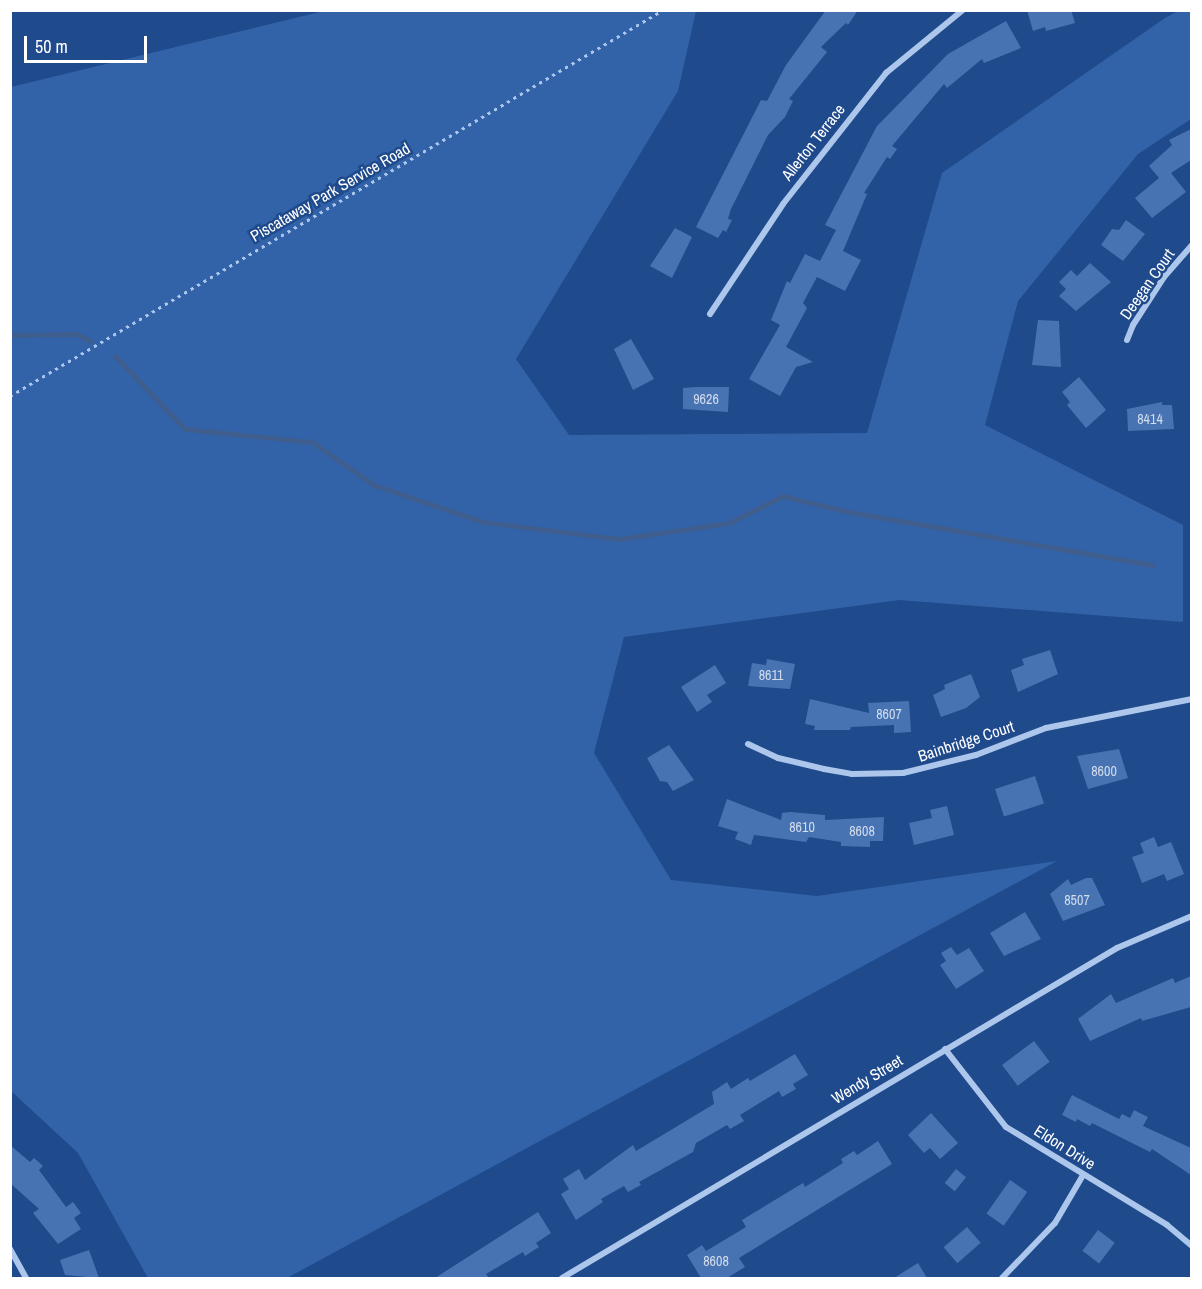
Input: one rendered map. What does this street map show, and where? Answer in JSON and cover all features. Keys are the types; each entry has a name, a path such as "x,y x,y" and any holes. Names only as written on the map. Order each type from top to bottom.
{"street":[{"name":"Allerton Terrace","path":"710,314 783,204 886,72 963,10"},
{"name":"Deegan Court","path":"1127,340 1164,277 1191,245"},
{"name":"Bainbridge Court","path":"748,744 778,758 824,769 852,774 903,773 976,755 1046,728 1191,699"},
{"name":"Wendy Street","path":"562,1278 1117,948 1191,916"},
{"name":"Eldon Drive","path":"945,1049 1006,1127 1167,1225 1191,1246"},
{"path":"1002,1278 1055,1223 1083,1175"},
{"path":"10,1249 26,1278"}],"path":[{"name":"Piscataway Park Service Road","path":"10,396 663,10"}],"shaded area":[{"path":"324,11 696,11 678,91 516,359 569,435 867,433 942,173 1165,18 1178,11 1191,11 1191,119 1138,154 1018,301 985,425 1183,525 1183,622 899,600 624,637 594,753 671,880 817,896 1057,861 287,1278 148,1278 78,1153 11,1091 11,87"}],"building":[{"path":"826,10 858,10 848,25 846,23 821,47 827,52 789,99 793,101 785,117 768,135 731,209 728,219 732,220 726,232 723,230 718,238 696,227 761,100 767,101 786,65"},
{"path":"1027,10 1071,10 1075,23 1046,31 1045,27 1033,31"},
{"path":"1006,21 1021,48 984,63 982,59 947,88 944,84 892,146 897,149 890,159 887,157 864,193 867,194 843,251 861,260 845,291 817,277 803,303 807,308 786,347 813,362 796,367 780,396 749,379 780,325 771,320 787,281 790,283 805,254 820,261 836,230 825,225 877,126 948,54"},
{"path":"1191,129 1191,160 1171,173 1186,192 1152,218 1135,198 1159,178 1149,166 1172,145 1169,140"},
{"path":"1126,220 1145,234 1123,261 1101,245 1112,229 1119,230"},
{"path":"675,228 692,237 672,278 650,266"},
{"path":"1090,263 1111,282 1076,311 1059,296 1066,289 1059,282 1071,270 1077,276"},
{"path":"1038,320 1059,321 1061,367 1032,365"},
{"path":"631,339 654,379 633,390 614,349"},
{"path":"1079,377 1106,410 1086,428 1067,405 1070,402 1062,392"},
{"path":"729,387 728,412 683,409 683,388"},
{"path":"1162,402 1162,405 1172,405 1174,429 1128,431 1127,409"},
{"path":"1050,650 1058,674 1018,692 1011,670 1024,665 1022,659"},
{"path":"767,659 795,664 790,689 748,686 752,663 766,665"},
{"path":"715,665 726,683 707,695 712,702 697,712 681,687"},
{"path":"971,674 980,697 966,708 941,717 933,695 945,689 944,685"},
{"path":"810,699 869,713 868,703 909,701 911,732 894,733 894,725 851,727 850,730 814,730 815,726 805,724"},
{"path":"669,745 694,780 673,791 667,782 660,781 647,758"},
{"path":"1119,749 1128,778 1088,789 1077,756"},
{"path":"1035,776 1044,804 1004,817 995,789"},
{"path":"727,799 781,820 782,813 790,812 825,815 825,820 884,817 883,841 870,841 870,847 841,846 841,842 809,837 806,842 754,835 751,845 735,839 738,832 718,826"},
{"path":"947,806 954,835 914,845 909,823 932,818 930,810"},
{"path":"1154,837 1158,847 1171,842 1184,874 1167,881 1164,874 1142,883 1132,857 1144,853 1140,843"},
{"path":"1086,878 1092,878 1105,905 1063,921 1050,894 1068,879 1071,885"},
{"path":"1025,912 1041,939 1004,956 990,933"},
{"path":"951,947 957,955 969,948 984,971 956,989 940,965 946,961 941,953"},
{"path":"1191,976 1191,1007 1142,1021 1141,1018 1090,1041 1078,1019 1111,994 1116,1003 1173,978 1175,983"},
{"path":"1034,1041 1050,1062 1018,1086 1002,1065"},
{"path":"795,1054 808,1075 793,1084 796,1089 782,1097 779,1091 740,1115 744,1121 730,1129 727,1125 696,1143 693,1152 639,1182 641,1185 628,1192 624,1186 601,1199 603,1202 576,1220 561,1194 569,1189 563,1179 579,1169 585,1180 633,1145 636,1151 714,1104 712,1092 727,1082 731,1089 748,1078 750,1081"},
{"path":"1072,1095 1119,1119 1122,1114 1130,1118 1134,1110 1148,1117 1143,1126 1191,1148 1191,1175 1152,1149 1150,1152 1092,1123 1090,1126 1062,1115"},
{"path":"931,1113 958,1143 940,1159 930,1148 924,1153 908,1135"},
{"path":"878,1141 892,1164 739,1258 745,1267 727,1278 701,1278 687,1255 702,1245 706,1251 746,1227 742,1220 803,1183 805,1187 843,1163 841,1159 854,1151 857,1155"},
{"path":"10,1145 30,1162 34,1158 43,1166 39,1170 66,1207 73,1202 81,1213 74,1218 81,1229 58,1244 33,1213 39,1209 10,1183"},
{"path":"956,1169 966,1177 955,1191 945,1183"},
{"path":"1010,1180 1027,1192 1004,1226 986,1214"},
{"path":"538,1212 551,1233 536,1243 539,1247 525,1256 523,1252 486,1274 489,1278 435,1278"},
{"path":"967,1227 981,1243 957,1263 944,1247"},
{"path":"1098,1230 1115,1243 1099,1263 1082,1251"},
{"path":"89,1250 99,1278 65,1275 60,1260"},
{"path":"918,1263 927,1278 894,1278"}],"waterway":[{"path":"10,335 77,334 90,341"},
{"path":"115,356 185,429 312,442 374,485 483,522 619,539 729,523 783,496 849,512 1152,565"}]}
